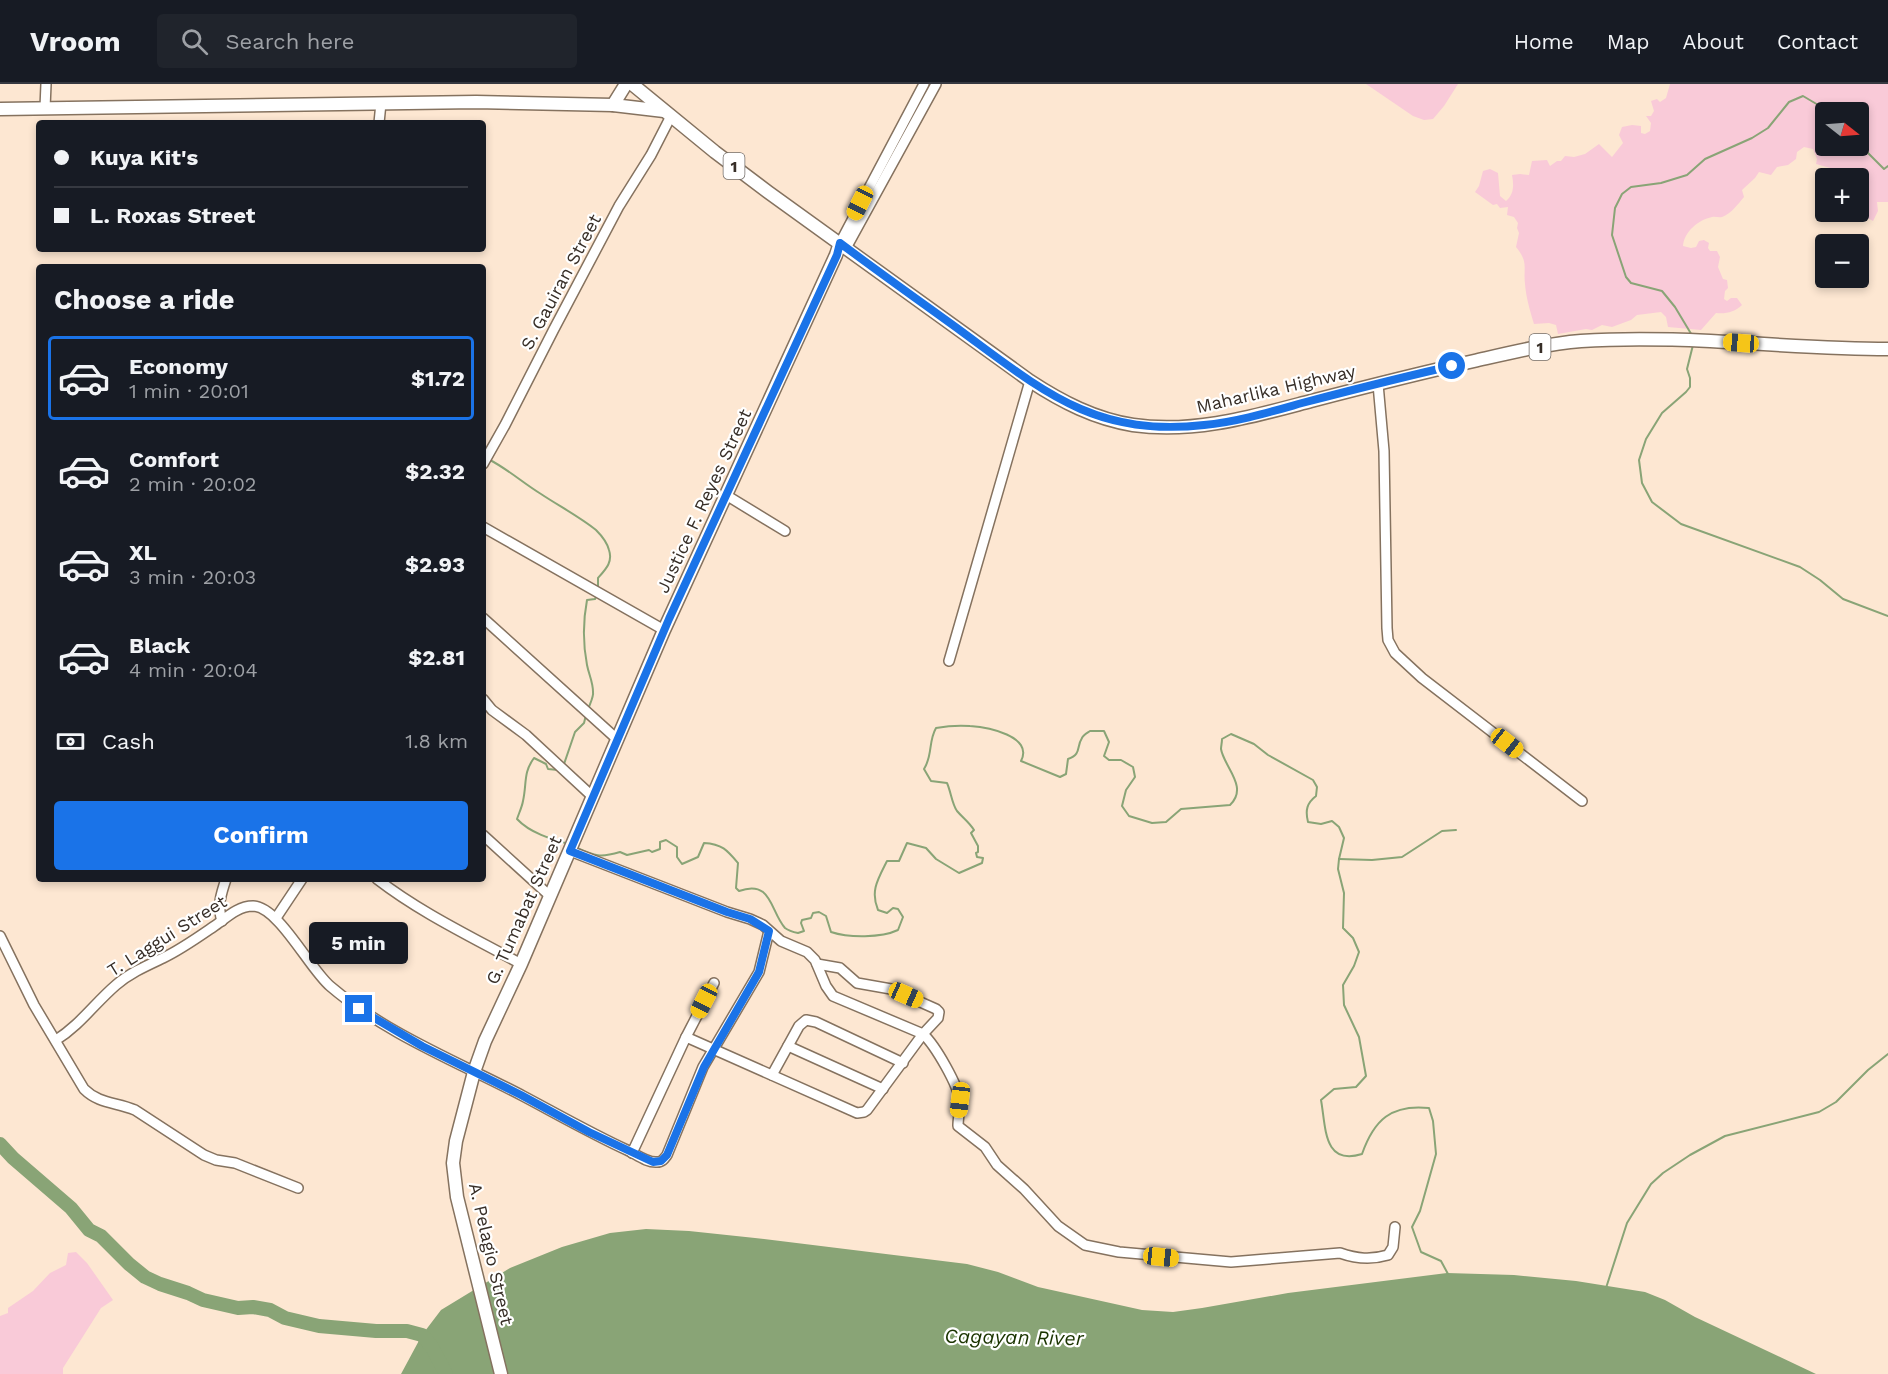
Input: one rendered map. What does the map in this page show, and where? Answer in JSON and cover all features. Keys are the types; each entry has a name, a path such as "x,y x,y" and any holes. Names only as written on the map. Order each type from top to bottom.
{"main road":[{"path":"613,105 626,84"},
{"name":"Maharlika Highway","path":"632,84 841,249 1030,381 1062,401 1092,414 1133,425 1159,427 1207,425 1496,356 1579,341 1663,339 1888,349"},
{"path":"0,110 476,102 613,105 668,114"},
{"name":"Justice F. Reyes Street","path":"608,763 664,630 841,249"},
{"name":"G. Tumabat Street","path":"474,1072 485,1041 608,763"},
{"name":"A. Pelagio Street","path":"474,1072 456,1141 453,1163 457,1197 501,1374"}],"street":[{"path":"45,108 46,84"},
{"path":"841,249 924,84"},
{"path":"841,249 936,84"},
{"path":"380,120 381,103"},
{"name":"S. Gauiran Street","path":"486,458 620,206 651,155 668,114"},
{"path":"949,661 1030,381"},
{"path":"1378,384 1384,451 1387,628 1391,646 1397,655 1422,678 1582,801"},
{"path":"726,495 785,531"},
{"path":"486,529 664,630"},
{"path":"486,621 618,740"},
{"path":"486,703 492,710 526,735 593,797"},
{"path":"486,838 550,896"},
{"path":"571,847 727,912 750,919 786,945 807,952 815,960 832,996 923,1034 932,1042 947,1068 960,1100 958,1126 985,1147 997,1165 1024,1189 1058,1226 1085,1245 1119,1252 1232,1262 1340,1253 1373,1259 1388,1255 1393,1247 1395,1227"},
{"path":"222,921 219,902 225,882"},
{"path":"300,882 276,918 319,976 345,999 422,1046 589,1132 653,1162 665,1159 704,1067 759,972 769,931"},
{"path":"381,882 431,915 521,963"},
{"name":"T. Laggui Street","path":"56,1040 78,1024 121,981 144,966 164,958 236,911 252,906 276,918"},
{"path":"0,936 34,1005 84,1089 96,1099 135,1110 210,1158 235,1163 298,1188"},
{"path":"686,1036 857,1113 864,1112 939,1015 936,1009 891,989 857,983 840,968 817,964"},
{"path":"632,1153 686,1036 714,983"},
{"path":"772,1075 802,1022 811,1021 903,1062"},
{"path":"788,1046 883,1089"}],"shaded area":[{"path":"1366,84 1458,84 1433,119 1424,120 1413,116"},
{"path":"1670,84 1888,84 1888,202 1877,202 1878,211 1873,221 1869,219 1869,168 1830,168 1816,164 1816,156 1869,156 1869,102 1815,102 1815,154 1813,149 1804,147 1797,152 1796,159 1788,165 1777,167 1771,175 1759,172 1742,190 1744,197 1728,214 1702,221 1693,227 1684,241 1683,246 1691,248 1704,240 1709,243 1710,251 1717,251 1720,257 1718,267 1723,279 1727,280 1728,288 1724,299 1727,301 1737,298 1742,305 1727,313 1716,313 1701,330 1668,327 1666,317 1661,312 1637,315 1631,320 1612,327 1602,325 1592,330 1558,334 1556,325 1534,324 1526,294 1525,265 1516,247 1519,233 1518,223 1514,217 1507,215 1508,207 1500,208 1497,204 1493,205 1475,192 1483,171 1490,169 1498,173 1500,196 1506,201 1513,189 1512,175 1529,175 1532,161 1547,160 1550,166 1561,161 1565,156 1574,157 1585,154 1599,144 1612,157 1623,143 1619,135 1622,127 1641,126 1641,133 1645,134 1650,131 1651,123 1646,116 1651,116 1654,111 1651,101 1657,99 1660,102 1666,98"},
{"path":"76,1252 87,1263 113,1300 101,1308 63,1368 63,1374 0,1374 0,1316 8,1313 8,1308 33,1291 50,1273 66,1265 68,1253"}],"water":[{"name":"Cagayan River","path":"646,1229 755,1238 967,1264 998,1272 1038,1287 1142,1310 1173,1312 1288,1293 1447,1273 1514,1275 1576,1281 1645,1292 1816,1374 401,1374 422,1335 441,1310 510,1268 562,1247 610,1233"}],"waterway":[{"path":"1693,337 1675,307 1662,291 1631,283 1626,277 1612,235 1615,208 1622,194 1631,187 1661,183 1687,175 1705,159 1752,138 1768,128 1789,102 1803,96 1815,103"},
{"path":"1869,154 1884,169 1888,166"},
{"path":"1693,345 1687,369 1690,387 1662,413 1646,439 1639,460 1642,483 1652,502 1681,524 1800,567 1843,599 1888,616"},
{"path":"490,460 596,530 606,542 610,554 609,562 598,578 598,589"},
{"path":"588,710 593,694 585,649 585,616 587,600 595,599 597,595"},
{"path":"563,767 575,732 584,723 586,715"},
{"path":"577,848 598,855 620,852 627,855 660,849 660,842 666,840 677,847 677,857 682,864 698,857 704,843 720,846 738,863 736,888 739,891 750,888 758,889 764,893 780,921 788,930 798,933 804,931 802,920 811,918 813,913 819,912 826,916 831,932 856,936 883,935 898,930 903,917 898,909 893,908 887,913 878,910 875,897 876,885 887,861 899,861 907,843 926,848 936,859 959,873 982,863 983,858 977,857 978,846 971,833 974,830 955,808 947,783 931,781 924,769 929,759 936,728 970,726 1007,734 1021,745 1023,752 1021,761 1060,777 1066,774 1068,759 1077,753 1083,736 1090,731 1104,731 1109,742 1104,756 1109,760 1121,760 1133,767 1135,777 1126,790 1122,806 1129,816 1152,823 1166,822 1181,809 1230,805 1237,791 1234,777 1223,756 1222,739 1231,734 1254,744 1268,755 1313,780 1317,787 1316,796 1308,807 1308,822 1321,824 1332,821 1339,827 1344,838 1338,869 1344,893 1343,928 1353,938 1359,952 1343,985 1344,1005 1359,1037 1366,1076 1356,1087 1334,1089 1321,1100 1329,1142 1340,1154 1349,1156 1362,1154 1372,1132 1386,1117 1404,1109 1429,1108 1433,1121 1436,1154 1420,1211 1412,1227 1421,1252 1441,1261 1448,1274"},
{"path":"558,770 548,769 546,764 534,758 527,773 523,803 517,819 534,832 569,844"},
{"path":"1339,859 1372,860 1402,857 1442,831 1456,830"},
{"path":"1606,1288 1627,1223 1651,1184 1663,1173 1725,1136 1819,1112 1836,1102 1868,1070 1888,1054"},
{"path":"0,1144 71,1208 89,1230 101,1236 145,1277 203,1300 238,1308 253,1307 270,1310 285,1318 319,1326 407,1331 422,1335 432,1347 446,1374"}],"route":[{"path":"359,1009 422,1046 589,1132 653,1162 665,1159 704,1067 759,972 769,931 763,925 750,919 570,851 664,630 837,255 840,243 1052,396 1092,414 1133,425 1181,427 1207,425 1265,413 1452,366"}]}
